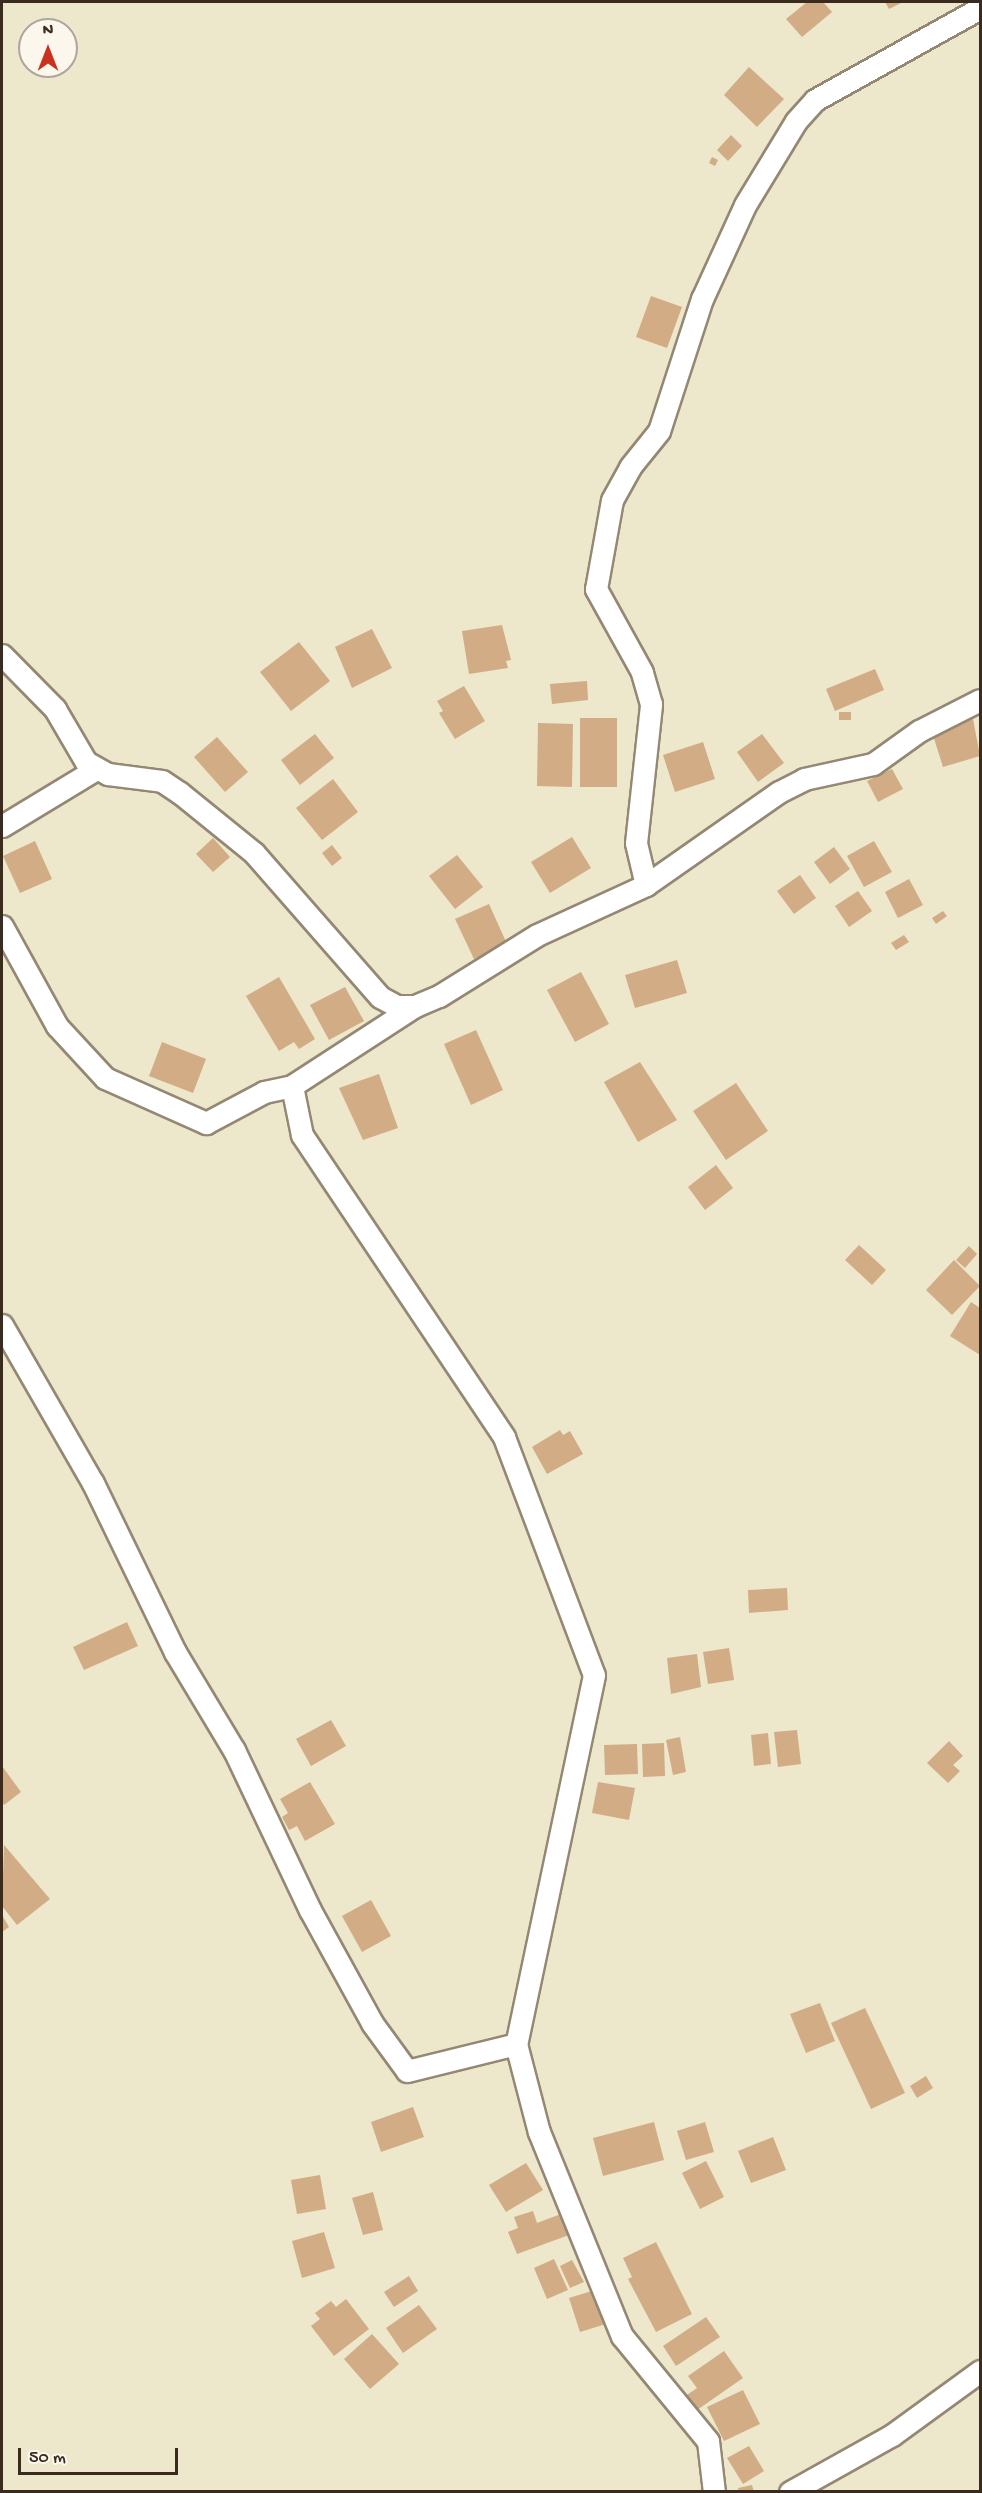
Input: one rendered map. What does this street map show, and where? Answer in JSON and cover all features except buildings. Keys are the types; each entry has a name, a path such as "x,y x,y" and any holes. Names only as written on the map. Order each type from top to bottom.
{"street":[{"path":"646,885 636,843 651,704 642,672 596,589 612,500 630,467 659,431 702,299 745,205 796,121 815,100 981,8"},
{"path":"2,655 55,709 80,753 96,769 162,781 180,793 254,853 380,997 397,1006 415,1006"},
{"path":"2,926 57,1026 105,1078 206,1123 264,1092 292,1086 415,1006 439,996 537,935 646,885 779,792 804,779 873,765 919,731 981,700"},
{"path":"2,826 96,769"},
{"path":"292,1086 302,1135 504,1437 594,1675 516,2044 539,2132 622,2336 708,2441 714,2492"},
{"path":"2,1325 93,1483 175,1652 234,1750 310,1910 372,2023 407,2071 516,2044"},
{"path":"790,2492 892,2434 981,2371"}]}
